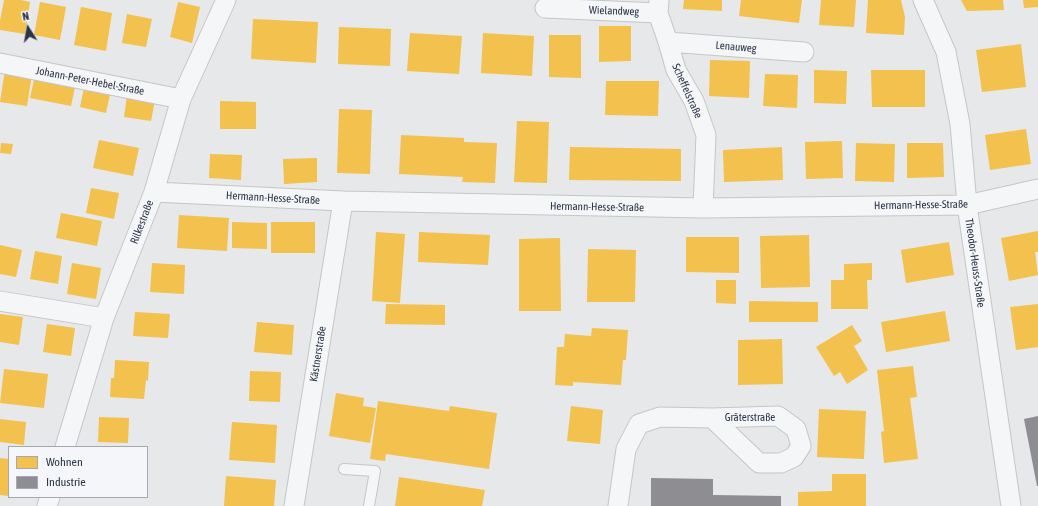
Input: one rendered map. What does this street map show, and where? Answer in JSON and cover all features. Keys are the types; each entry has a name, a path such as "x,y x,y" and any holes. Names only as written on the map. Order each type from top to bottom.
{"street":[{"name":"Rilkestraße","path":"65,446 104,318 154,192 181,99 226,0"},
{"name":"Theodor-Heuss-Straße","path":"923,0 946,52 960,124 967,205 1011,506"},
{"name":"Wielandweg","path":"545,8 659,6"},
{"name":"Scheffelstraße","path":"659,6 676,70 694,101 706,135 702,208"},
{"name":"Lenauweg","path":"668,42 804,52"},
{"name":"Johann-Peter-Hebel-Straße","path":"0,63 181,99"},
{"name":"Hermann-Hesse-Straße","path":"154,192 343,201 702,208 967,205 1038,189"},
{"name":"Kästnerstraße","path":"294,506 343,201"},
{"path":"0,301 104,318"},
{"name":"Gräterstraße","path":"618,506 626,449 639,424 660,417 712,418"}],"lane":[{"path":"344,468 375,471 369,506"}],"building: Wohnen":[{"path":"4,0 21,0 30,2 25,34 0,30"},
{"path":"684,0 722,0 722,11 683,9"},
{"path":"741,0 802,0 799,23 739,16"},
{"path":"821,0 856,0 854,27 819,25"},
{"path":"868,0 901,0 905,17 904,35 866,33"},
{"path":"961,0 1003,0 1004,10 967,11"},
{"path":"1023,0 1038,0 1038,7 1024,8"},
{"path":"40,2 66,7 60,40 34,35"},
{"path":"178,2 200,7 192,43 170,37"},
{"path":"81,7 112,13 106,51 74,45"},
{"path":"127,14 152,19 146,47 122,43"},
{"path":"253,19 318,22 316,63 251,59"},
{"path":"599,26 631,26 631,61 599,62"},
{"path":"339,27 391,29 390,66 338,64"},
{"path":"410,33 462,36 459,74 407,71"},
{"path":"483,33 534,36 532,76 481,73"},
{"path":"549,35 581,35 581,78 549,77"},
{"path":"1021,44 1026,87 982,92 976,50"},
{"path":"710,60 750,61 749,98 709,96"},
{"path":"5,70 32,74 27,106 0,102"},
{"path":"814,70 847,71 846,104 814,103"},
{"path":"871,70 925,70 925,107 872,107"},
{"path":"765,74 798,75 797,108 763,106"},
{"path":"35,75 76,83 71,106 30,98"},
{"path":"606,81 659,81 658,116 605,115"},
{"path":"85,83 111,90 106,113 80,107"},
{"path":"127,96 155,100 151,121 124,117"},
{"path":"220,101 256,102 256,129 220,129"},
{"path":"339,109 372,110 370,174 337,173"},
{"path":"517,121 549,122 547,183 514,182"},
{"path":"1026,129 1031,164 990,170 985,135"},
{"path":"401,135 464,138 464,142 497,143 495,183 462,182 463,177 399,174"},
{"path":"99,140 139,148 133,176 93,168"},
{"path":"842,141 843,178 806,179 805,142"},
{"path":"1,143 13,144 11,154 0,153"},
{"path":"856,143 895,144 894,182 855,181"},
{"path":"907,143 943,143 944,177 907,178"},
{"path":"570,147 681,149 681,181 569,180"},
{"path":"782,147 783,180 724,182 723,150"},
{"path":"210,154 242,155 241,180 209,178"},
{"path":"317,158 317,182 284,184 283,159"},
{"path":"91,188 119,193 114,219 86,213"},
{"path":"61,213 102,221 97,246 56,238"},
{"path":"179,215 229,218 227,251 177,248"},
{"path":"232,222 267,223 267,249 232,248"},
{"path":"271,222 315,222 315,253 271,253"},
{"path":"1038,231 1038,252 1035,252 1038,275 1009,281 1001,238"},
{"path":"376,232 405,234 400,303 372,301"},
{"path":"419,232 490,235 488,265 418,262"},
{"path":"809,235 810,287 761,288 760,236"},
{"path":"686,237 739,237 739,273 686,272"},
{"path":"560,238 561,311 519,311 519,239"},
{"path":"949,242 954,275 906,283 901,250"},
{"path":"0,245 22,250 16,277 0,274"},
{"path":"588,249 636,250 635,302 587,302"},
{"path":"35,251 62,256 58,284 30,279"},
{"path":"72,263 101,268 96,299 67,294"},
{"path":"152,263 185,265 184,294 150,292"},
{"path":"872,263 872,280 867,280 868,309 831,309 831,280 844,280 844,264"},
{"path":"716,280 736,280 736,304 716,303"},
{"path":"749,301 818,302 818,322 749,322"},
{"path":"386,304 445,305 445,325 385,324"},
{"path":"1038,304 1038,347 1016,350 1010,307"},
{"path":"945,311 950,341 886,352 881,322"},
{"path":"135,312 170,314 168,338 133,336"},
{"path":"0,314 23,317 19,345 0,342"},
{"path":"257,322 294,325 292,355 254,352"},
{"path":"47,324 75,328 71,356 43,352"},
{"path":"852,325 862,341 854,346 868,370 847,384 840,372 834,376 816,347"},
{"path":"592,328 628,330 626,360 623,360 621,385 573,382 573,386 555,385 557,347 564,347 565,334 591,336"},
{"path":"782,339 783,384 738,385 738,340"},
{"path":"115,360 149,362 148,381 146,380 144,399 110,397 111,378 114,378"},
{"path":"913,366 917,397 910,398 918,459 884,463 881,432 884,431 877,370"},
{"path":"4,369 48,374 44,408 0,403"},
{"path":"250,371 281,372 280,402 249,401"},
{"path":"336,393 364,398 363,406 376,408 370,443 329,436"},
{"path":"378,401 449,411 450,406 497,413 489,469 386,454 385,461 370,459"},
{"path":"571,406 603,410 600,444 567,441"},
{"path":"819,409 866,411 864,459 817,457"},
{"path":"99,417 129,418 128,443 98,442"},
{"path":"0,419 26,422 24,445 0,442"},
{"path":"232,422 277,425 275,463 229,460"},
{"path":"0,458 8,459 8,496 0,495"},
{"path":"832,474 866,474 866,506 798,506 798,492 832,491"},
{"path":"226,476 276,480 274,506 224,506"},
{"path":"399,477 485,490 482,506 395,506"}],"building: Industrie":[{"path":"1038,416 1038,486 1037,486 1024,419"},
{"path":"651,478 713,479 713,495 781,496 781,506 651,506"}]}
